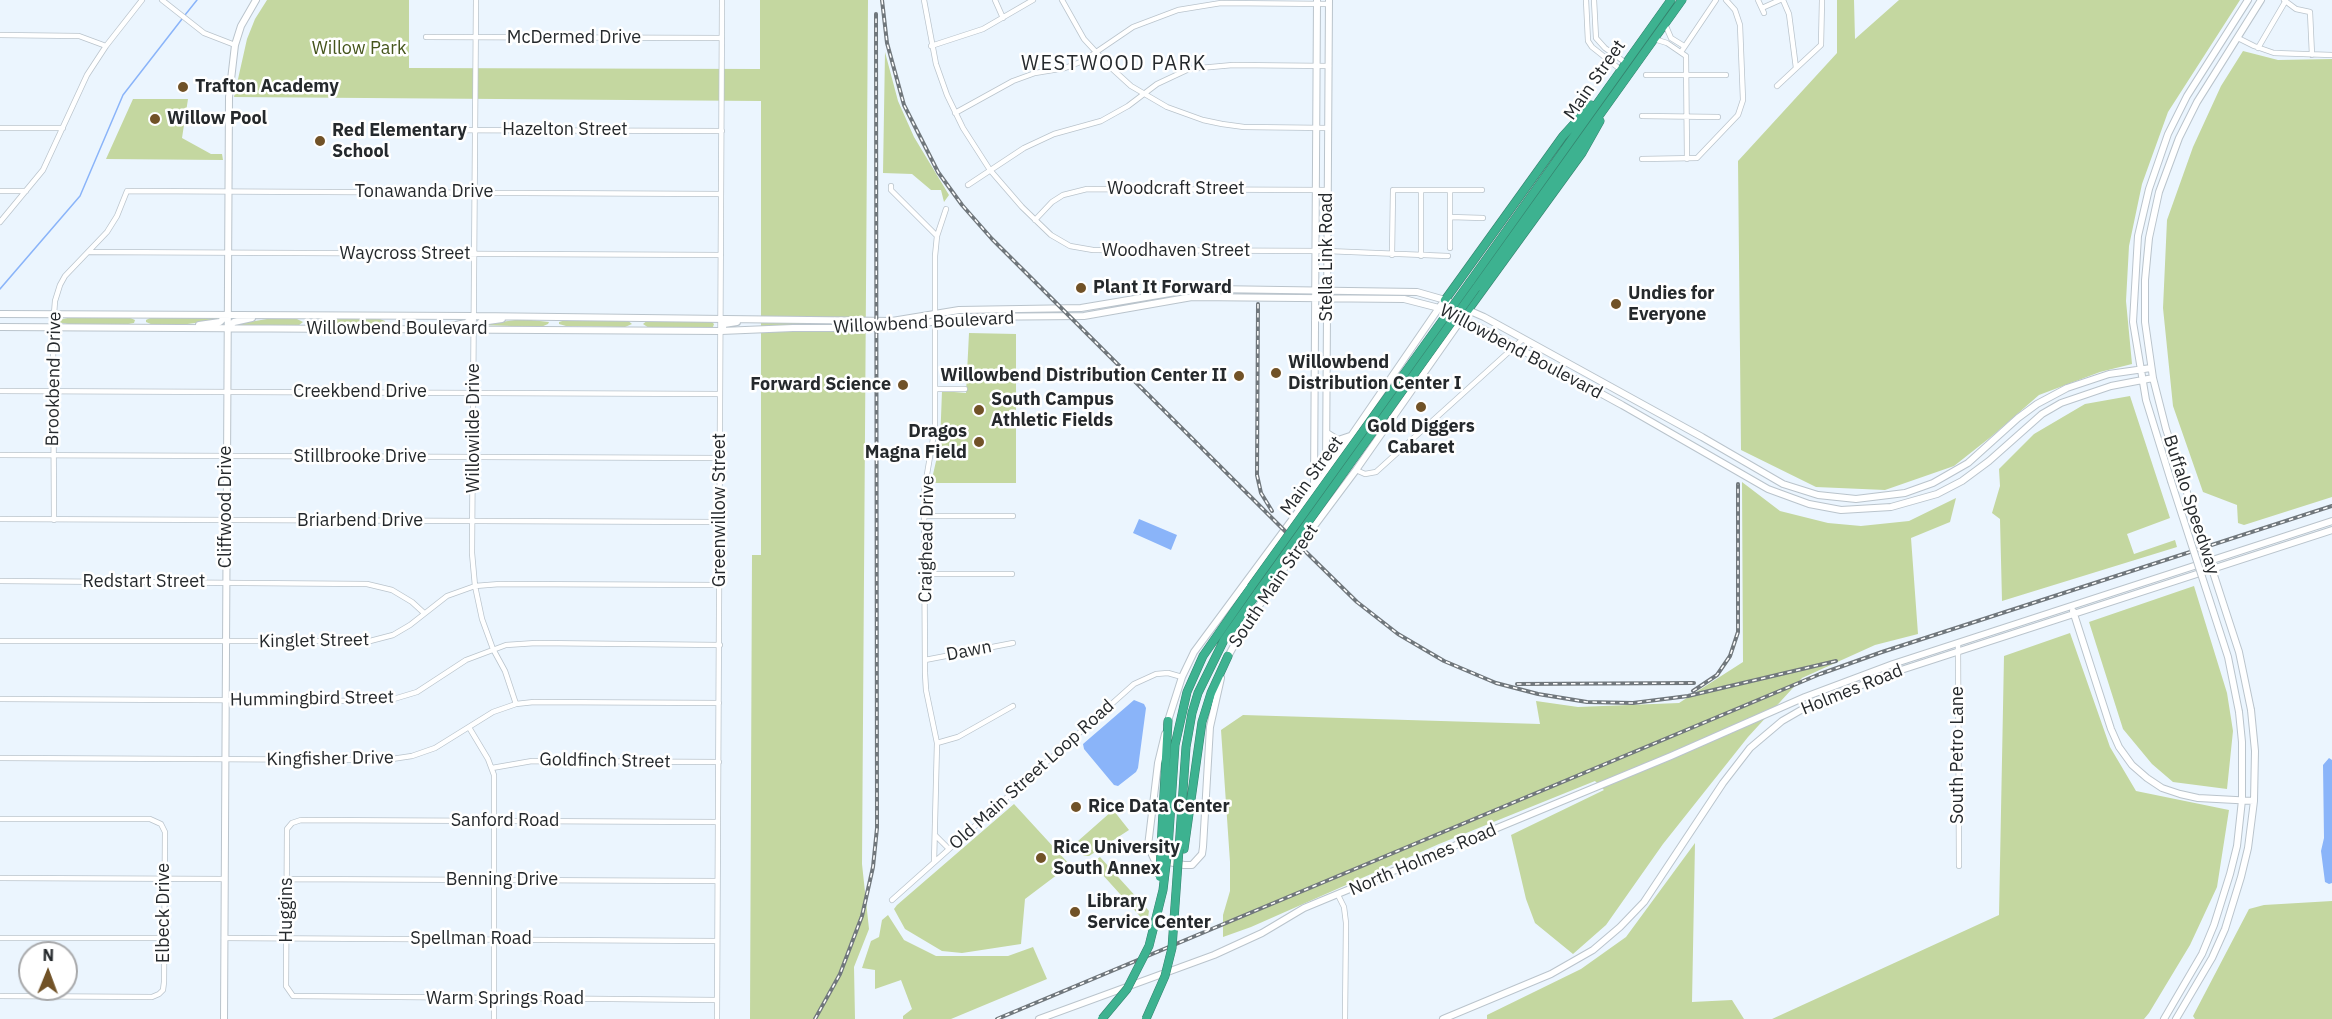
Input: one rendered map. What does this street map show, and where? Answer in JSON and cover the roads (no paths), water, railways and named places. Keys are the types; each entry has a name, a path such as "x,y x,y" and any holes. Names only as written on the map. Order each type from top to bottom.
{"highway":[{"name":"Main Street","path":"1165,848 1175,745 1187,692 1203,656 1255,589 1475,288 1671,0"},
{"name":"Main Street","path":"1475,288 1615,79 1654,39 1682,0"},
{"path":"1445,300 1563,136 1615,79"},
{"path":"1457,282 1460,291 1472,296 1475,288"},
{"path":"1468,310 1475,288"},
{"name":"Main Street","path":"1181,849 1186,747 1192,713 1198,693 1219,649 1255,589"},
{"path":"1146,1019 1165,976 1172,948 1181,849 1202,722 1211,693 1228,656"},
{"path":"1102,1019 1127,989 1142,964 1159,915 1165,848 1168,721"}],"main road":[{"name":"Cliffwood Drive","path":"224,1019 229,97 235,45 241,26 256,0"},
{"name":"Buffalo Speedway","path":"2164,1019 2198,961 2217,916 2237,846 2242,800 2242,742 2239,712 2228,657 2155,433 2142,380 2133,322 2134,279 2138,236 2149,189 2168,134 2180,109 2248,0"},
{"name":"Buffalo Speedway","path":"2176,1019 2200,980 2228,920 2248,848 2254,801 2255,751 2246,680 2166,429 2153,378 2145,322 2145,280 2159,192 2179,138 2191,113 2261,0"},
{"name":"Stella Link Road","path":"1314,489 1317,2"},
{"name":"Stella Link Road","path":"1324,514 1327,433 1329,2"},
{"path":"2228,32 2238,38"},
{"path":"2180,109 2191,113"},
{"path":"2149,189 2159,192"},
{"path":"2134,279 2145,280"},
{"path":"1213,289 1213,297"},
{"name":"Willowbend Boulevard","path":"1081,312 1176,292 1213,289 1391,290 1429,294 1468,310 1523,339 1702,437 1774,480 1808,492 1856,499 1905,493 1933,483 1968,463 2037,404 2067,388 2109,374 2151,368"},
{"path":"1391,290 1391,298"},
{"name":"Willowbend Boulevard","path":"0,327 721,331 793,324 892,321 968,314 1081,312 1174,299 1213,297 1391,298 1426,303 1462,318 1574,378 1768,489 1809,504 1857,510 1891,507 1937,494 1962,481 1989,461 2042,414 2072,398 2111,386 2153,378"},
{"name":"South Main Street","path":"1445,300 1314,489 1194,652 1182,677 1158,763 1148,846 1154,859 1184,865 1192,864 1202,854 1210,727 1228,656 1316,525 1468,310"},
{"name":"Willowbend Boulevard","path":"0,314 721,318 793,324"},
{"path":"140,315 140,328"},
{"path":"184,328 219,322 227,315"},
{"path":"227,328 234,322 265,315"},
{"path":"309,316 309,329"},
{"path":"390,316 391,329"},
{"path":"434,329 466,322 475,316"},
{"path":"474,329 481,322 520,317"},
{"path":"554,317 554,329"},
{"path":"637,317 638,330"},
{"path":"721,331 724,324 754,319"},
{"path":"1427,325 1437,321 1447,326 1449,337"},
{"path":"1574,378 1578,370"},
{"path":"2067,388 2072,398"},
{"path":"1622,405 1628,396"},
{"path":"1314,398 1327,398"},
{"path":"1327,433 1338,440 1350,435"},
{"path":"1698,448 1702,437"},
{"path":"1997,437 2004,446"},
{"path":"1768,489 1774,480"},
{"path":"1933,483 1937,494"},
{"path":"1856,499 1857,510"},
{"path":"1297,512 1316,525"},
{"name":"Holmes Road","path":"1805,697 1958,643 2332,521"},
{"name":"Holmes Road","path":"1443,1019 1551,974 1593,950 1620,927 1644,902 1723,783 1750,747 1782,721 1808,706 1895,672 2332,530"},
{"path":"2280,538 2283,546"},
{"path":"2071,606 2111,729 2119,747 2132,765 2162,788 2180,794 2254,801"},
{"name":"North Holmes Road","path":"1039,1019 1214,955 1262,933 1305,908 1805,697"},
{"path":"2217,916 2228,920"}],"street":[{"path":"0,222 48,164 80,87 106,46 142,0"},
{"path":"162,0 191,24 214,38 235,45"},
{"name":"Willowilde Drive","path":"476,0 472,553 475,586 482,619 493,649 505,671 516,704"},
{"name":"Greenwillow Street","path":"717,1019 722,0"},
{"name":"Woodhaven Street","path":"924,0 931,46 955,113 990,170 1035,220 1057,239 1082,250 1327,251 1448,256"},
{"path":"995,0 1003,18"},
{"path":"931,46 968,35 1033,0"},
{"path":"1062,0 1076,27 1119,75 1144,94 1180,113 1244,127 1328,128"},
{"path":"1586,0 1586,34 1592,47 1625,70"},
{"path":"1594,0 1594,33 1598,42 1625,70"},
{"path":"1683,49 1716,0"},
{"path":"1642,159 1700,157 1732,123 1742,106 1743,61 1740,25 1735,11 1726,0"},
{"path":"1760,0 1763,10 1782,0 1789,14 1796,68"},
{"path":"1777,86 1822,42 1822,0"},
{"path":"2258,48 2285,1 2291,7 2309,11 2312,55"},
{"path":"955,113 1013,81 1035,73 1065,68 1096,52 1143,22 1189,8 1221,3 1329,2"},
{"path":"1586,20 1594,20"},
{"path":"1665,24 1673,43"},
{"path":"0,35 79,36 106,46"},
{"name":"McDermed Drive","path":"426,37 722,38"},
{"path":"2238,38 2258,48 2282,54 2332,55"},
{"path":"1654,39 1673,43 1683,49 1686,56 1688,159"},
{"path":"968,185 1036,142 1101,121 1172,75 1189,69 1207,66 1329,66"},
{"path":"1646,75 1726,75"},
{"path":"1642,116 1718,117"},
{"path":"0,128 63,128"},
{"name":"Hazelton Street","path":"408,130 722,131"},
{"path":"891,186 891,190 938,236"},
{"name":"Woodcraft Street","path":"1035,220 1063,195 1087,189 1328,190"},
{"path":"1392,255 1393,190 1482,190"},
{"path":"1421,190 1421,256"},
{"path":"1450,190 1450,248"},
{"path":"0,191 26,191"},
{"name":"Tonawanda Drive","path":"127,191 722,194"},
{"name":"Brookbend Drive","path":"54,520 53,314 60,285 65,276 107,232 117,216 127,191"},
{"name":"Craighead Drive","path":"934,862 937,743 926,690 925,483 935,427 935,256 946,209"},
{"path":"1450,217 1483,218"},
{"name":"Waycross Street","path":"89,252 721,255"},
{"path":"1356,470 1365,474 1376,472 1523,339"},
{"path":"935,389 965,389"},
{"name":"Creekbend Drive","path":"0,391 720,394"},
{"name":"Stillbrooke Drive","path":"0,455 720,458"},
{"path":"925,516 1013,516"},
{"name":"Briarbend Drive","path":"0,519 720,522"},
{"path":"925,574 1012,574"},
{"name":"Redstart Street","path":"0,581 354,583 376,585 403,596 424,613"},
{"name":"Kinglet Street","path":"0,641 370,641 399,633 447,596 475,586 500,584 719,585"},
{"name":"Hummingbird Street","path":"0,699 375,701 398,698 417,692 466,660 493,649 536,643 720,645"},
{"name":"Dawn","path":"925,660 1013,643"},
{"name":"South Petro Lane","path":"1958,643 1959,866"},
{"name":"Old Main Street Loop Road","path":"892,900 1134,684 1156,674 1168,673 1182,677"},
{"name":"Kingfisher Drive","path":"0,759 395,759 435,748 470,729 493,712 516,704 534,702 719,703"},
{"path":"937,743 958,737 1013,706"},
{"path":"470,729 492,768 494,1019"},
{"name":"Goldfinch Street","path":"492,768 532,761 719,762"},
{"name":"Elbeck Drive","path":"0,819 150,819 158,821 164,827 165,832 163,990 159,994 149,997 0,996"},
{"name":"Sanford Road","path":"292,823 301,820 718,822"},
{"name":"Huggins","path":"292,823 287,829 286,986 293,996"},
{"path":"935,835 949,849"},
{"path":"0,878 224,879"},
{"name":"Benning Drive","path":"287,879 717,881"},
{"path":"1338,895 1344,908 1346,923 1345,1019"},
{"path":"0,938 164,939"},
{"name":"Spellman Road","path":"224,938 717,940"},
{"name":"Warm Springs Road","path":"293,996 717,1000"}],"water":[{"path":"1139,519 1177,535 1171,550 1133,533"},
{"path":"1134,700 1144,704 1146,708 1138,768 1118,786 1114,785 1084,749 1083,744"},
{"path":"2329,758 2332,760 2332,883 2329,884 2325,882 2321,851 2324,838 2323,765"}],"waterway":[{"path":"185,15 197,0"},
{"path":"0,289 80,196 123,95 182,19"}],"railway":[{"path":"882,0 887,43 904,105 938,172 962,205 992,239 1308,554 1357,602 1398,634 1444,661 1496,683 1538,694 1587,702 1633,703 1688,696 1836,661"},
{"path":"815,1019 840,974 862,916 873,867 877,828 876,14"},
{"path":"1258,304 1257,475 1261,493 1272,511"},
{"path":"1693,691 1717,675 1730,656 1738,632 1738,484"},
{"path":"997,1019 1820,674 2332,506"},
{"path":"1517,684 1694,683"}],"place":[{"name":"Trafton Academy","path":"183,87"},
{"name":"Willow Pool","path":"155,119"},
{"name":"Red Elementary School","path":"320,141"},
{"name":"Plant It Forward","path":"1081,288"},
{"name":"Undies for Everyone","path":"1616,304"},
{"name":"Willowbend Distribution Center I","path":"1276,373"},
{"name":"Willowbend Distribution Center II","path":"1239,376"},
{"name":"Forward Science","path":"903,385"},
{"name":"Gold Diggers Cabaret","path":"1421,407"},
{"name":"South Campus Athletic Fields","path":"979,410"},
{"name":"Dragos Magna Field","path":"979,442"},
{"name":"Rice Data Center","path":"1076,807"},
{"name":"Rice University South Annex","path":"1041,858"},
{"name":"Library Service Center","path":"1075,912"}],"district":[{"name":"WESTWOOD PARK","path":"1114,64"}],"park label":[{"name":"Willow Park","path":"359,49"}]}
